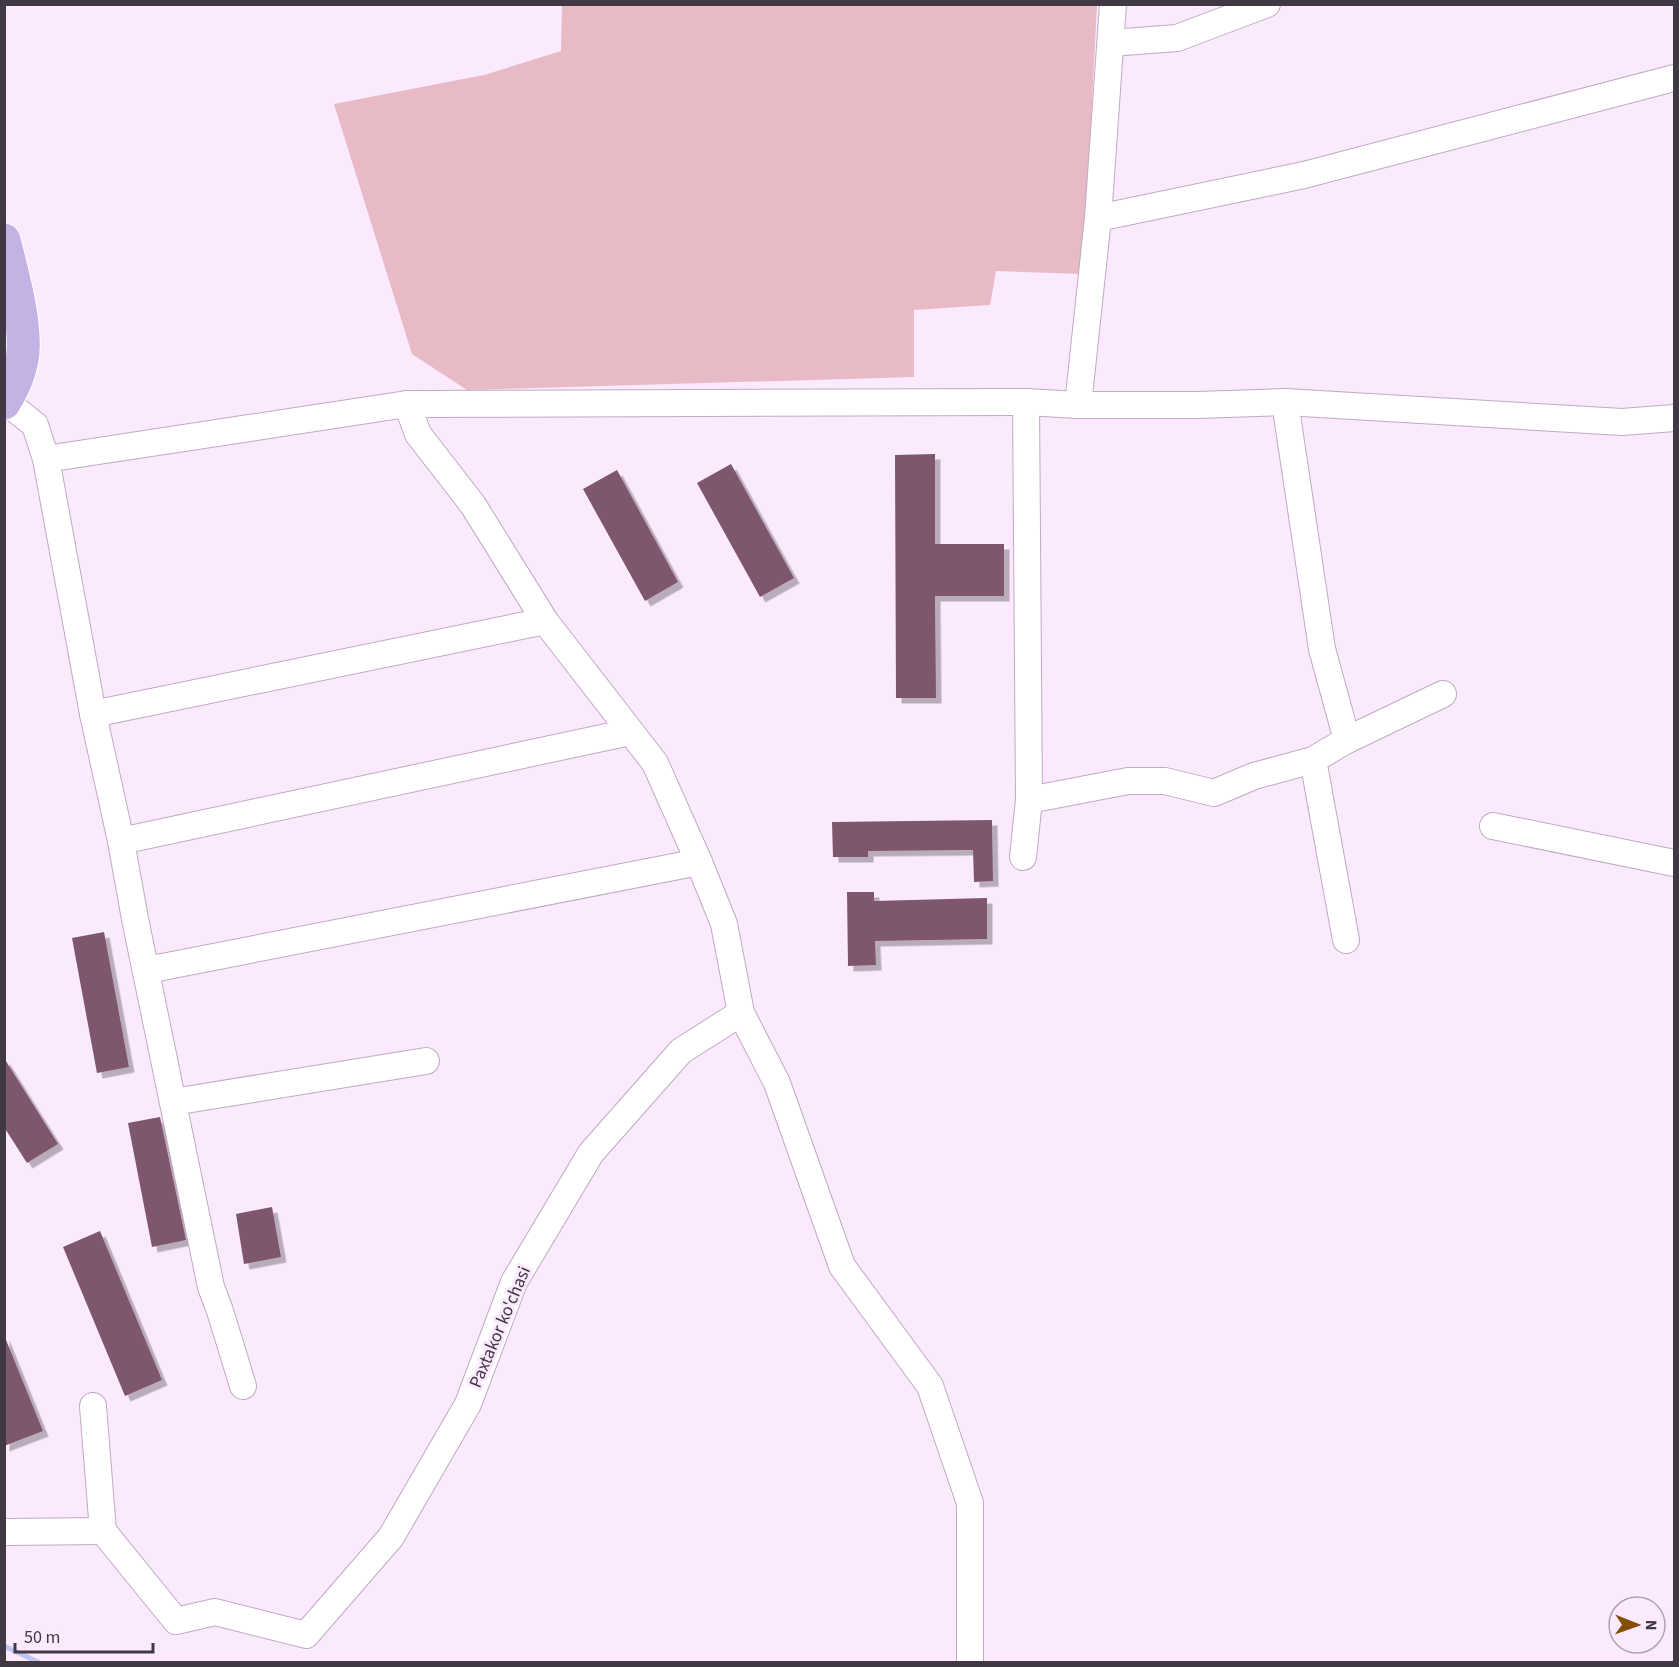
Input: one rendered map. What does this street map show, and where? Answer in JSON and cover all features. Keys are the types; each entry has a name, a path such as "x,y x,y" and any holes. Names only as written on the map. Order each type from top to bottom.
{"main road":[{"path":"4,240 20,313 23,359 5,403"}],"street":[{"path":"1078,405 1098,218 1113,4"},
{"path":"1111,43 1177,38 1267,4"},
{"path":"1098,218 1304,175 1674,78"},
{"path":"1023,857 1029,800 1026,402"},
{"path":"46,459 407,404 1026,402 1078,405 1197,405 1285,402 1622,423 1674,418"},
{"path":"1285,402 1322,649 1347,740"},
{"path":"5,403 35,425 46,459 93,714 121,841 211,1287 243,1386"},
{"path":"407,404 418,434 473,505 545,621 655,764 699,862 724,924 741,1013 777,1083 842,1266 930,1386 970,1503 970,1662"},
{"path":"93,714 545,621"},
{"path":"1029,800 1128,782 1165,781 1214,793 1254,776 1313,760 1347,740 1443,694"},
{"path":"121,841 630,732"},
{"path":"1313,760 1346,940"},
{"path":"1492,826 1674,863"},
{"path":"147,970 699,862"},
{"name":"Paxtakor ko'chasi","path":"103,1531 176,1621 215,1612 306,1635 391,1537 468,1404 514,1282 591,1153 681,1051 741,1013"},
{"path":"173,1102 426,1061"},
{"path":"4,1532 103,1531 93,1406"}],"shaded area":[{"path":"562,5 1097,5 1083,274 996,271 990,305 914,310 914,377 467,390 412,354 334,104 484,75 561,51"}],"building":[{"path":"935,454 935,544 1004,544 1004,596 935,596 936,698 896,698 895,455"},
{"path":"731,464 794,578 760,597 697,483"},
{"path":"617,470 678,582 645,601 583,489"},
{"path":"992,820 993,881 974,882 973,850 868,851 868,857 833,857 832,822"},
{"path":"847,892 874,892 874,901 987,898 987,939 875,941 876,965 848,966"},
{"path":"104,932 129,1067 97,1073 72,938"},
{"path":"4,1058 58,1144 27,1163 4,1127"},
{"path":"160,1117 186,1240 152,1247 128,1123"},
{"path":"272,1207 281,1257 244,1264 236,1214"},
{"path":"100,1231 162,1380 125,1396 63,1247"},
{"path":"4,1335 43,1431 4,1446"}],"waterway":[{"path":"4,1646 38,1662"}]}
